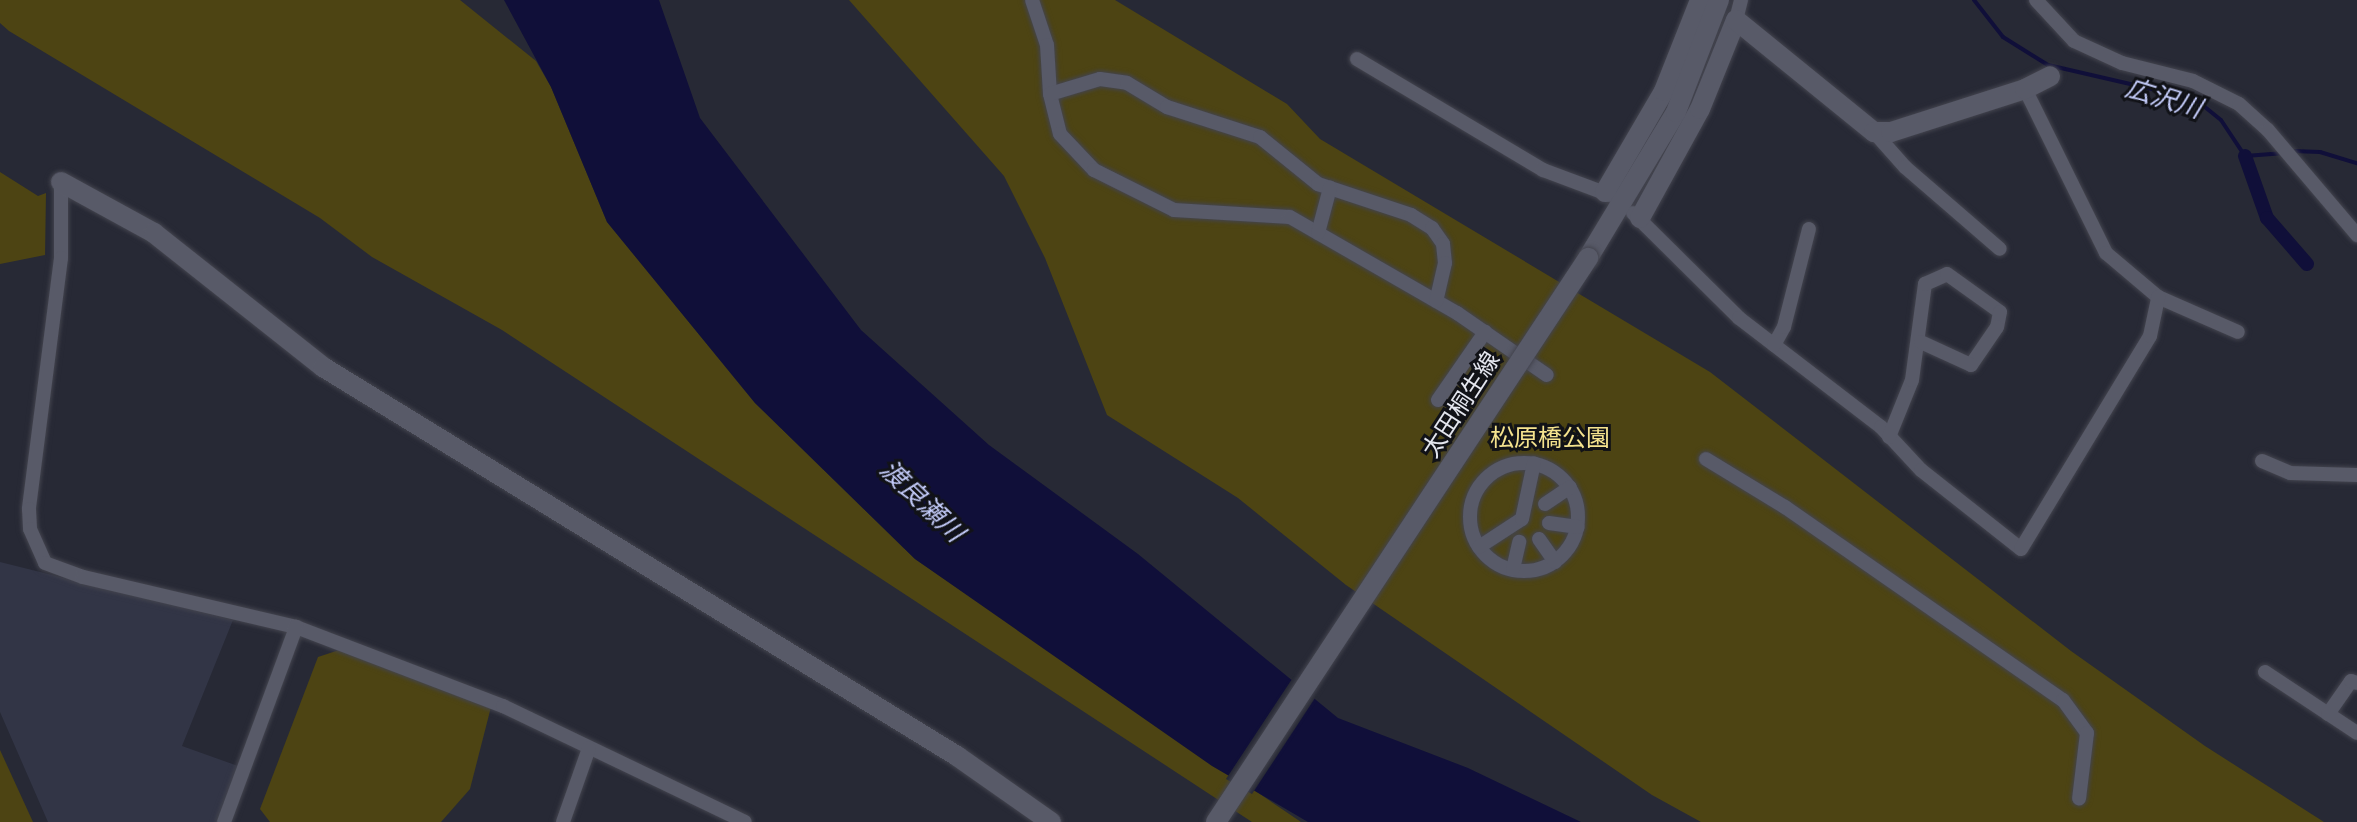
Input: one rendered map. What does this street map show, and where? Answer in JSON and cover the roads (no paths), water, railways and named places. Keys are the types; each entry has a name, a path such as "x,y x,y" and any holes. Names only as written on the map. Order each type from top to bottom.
{"street":[{"path":"1032,0 1047,45 1050,94 1060,134 1072,152 1136,194 1205,215 1277,214 1318,233 1436,301 1547,375"},
{"path":"1357,59 1543,170 1608,194 1664,91 1700,0"},
{"name":"太田桐生線","path":"1216,822 1588,258 1676,112 1719,0"},
{"path":"2036,0 2074,41 2122,63 2193,81 2239,104 2268,130 2357,235"},
{"path":"2000,249 1905,167 1874,132 1738,10 1700,109 1636,216 1716,297 1889,437 1921,470 2021,549 2150,336 2158,297"},
{"path":"1874,132 1891,132 2025,89 2050,76"},
{"path":"1050,94 1100,79 1127,83 1189,116 1235,125 1260,137 1330,188 1411,215 1432,228 1443,244 1445,263 1436,301"},
{"path":"2025,89 2098,243 2158,297 2238,332"},
{"path":"745,822 503,706 296,627 83,577 45,563 37,548 29,509 61,258 61,182 154,233 323,367 957,756 1051,822"},
{"path":"1318,233 1330,188"},
{"path":"1774,345 1784,327 1809,229"},
{"path":"1889,437 1921,342 1924,293 1930,279 1947,274 2000,312 1997,327 1971,365 1921,342"},
{"path":"1438,400 1485,332"},
{"path":"1706,459 1785,507 2063,700 2087,733 2079,799"},
{"path":"2262,461 2290,473 2357,475"},
{"path":"1479,547 1522,519 1534,463"},
{"path":"1534,463 1570,487 1578,527 1555,562 1513,569 1479,547 1470,517 1478,487 1503,467 1534,463"},
{"path":"1545,504 1570,487"},
{"path":"1549,523 1578,527"},
{"path":"1539,539 1555,562"},
{"path":"1513,569 1519,542"},
{"path":"224,822 296,627"},
{"path":"2265,672 2357,733"},
{"path":"2328,714 2351,681 2357,683"},
{"path":"563,822 589,748"}],"water":[{"name":"渡良瀬川","path":"504,0 659,0 700,118 861,330 989,445 1138,554 1338,718 1468,768 1581,822 1308,822 1212,766 915,559 755,403 607,222 551,87"}],"waterway":[{"name":"広沢川","path":"1974,0 2003,37 2048,65 2195,99 2221,120 2245,156 2285,153"},
{"name":"広沢川","path":"2293,151 2320,152 2357,163"},
{"path":"2245,156 2267,218 2307,264"}],"park label":[{"name":"松原橋公園","path":"1550,437"}]}
